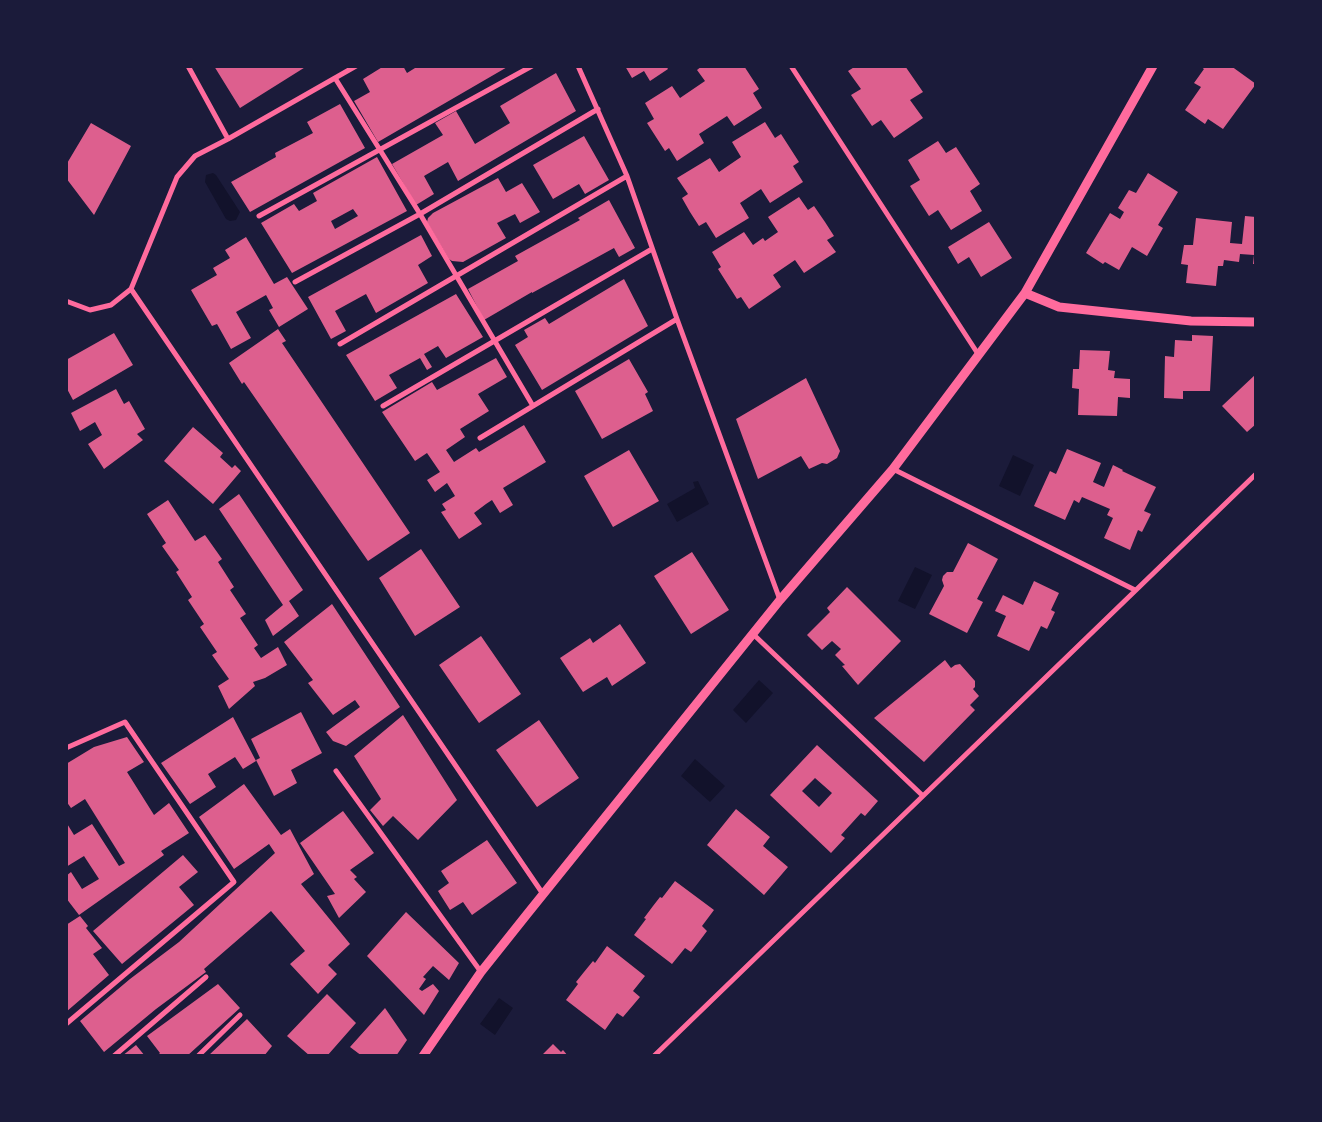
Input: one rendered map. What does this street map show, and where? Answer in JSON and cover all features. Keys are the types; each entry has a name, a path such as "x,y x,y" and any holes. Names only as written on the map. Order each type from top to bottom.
{"street":[{"path":"188,66 228,139"},
{"path":"66,301 90,310 111,305 131,289 177,177 195,156 356,66"},
{"path":"259,216 532,66"},
{"path":"578,66 628,176 652,250 780,600"},
{"path":"791,66 978,354"},
{"path":"424,1056 481,972 780,600 893,468 1025,293 1153,66"},
{"path":"335,78 420,214 533,406"},
{"path":"295,282 420,214 598,109"},
{"path":"340,344 628,176"},
{"path":"383,406 652,250"},
{"path":"131,289 543,894"},
{"path":"1025,293 1059,307 1192,321 1256,322"},
{"path":"480,438 677,319"},
{"path":"893,468 1135,590"},
{"path":"654,1056 1256,474"},
{"path":"753,634 922,796"},
{"path":"66,748 125,722 234,882 66,1024"},
{"path":"336,772 481,972"},
{"path":"114,1056 206,976"},
{"path":"198,1056 240,1015"}],"shaded area":[{"path":"213,173 240,212 236,220 230,221 226,219 205,182 206,175"},
{"path":"1013,455 1034,465 1020,496 999,486"},
{"path":"698,481 709,504 677,522 667,504 695,488 693,482"},
{"path":"915,567 932,575 915,609 898,601"},
{"path":"759,680 773,693 746,723 733,710"},
{"path":"695,759 725,786 710,802 681,776"},
{"path":"499,998 513,1008 495,1035 480,1024"}],"building":[{"path":"214,66 307,66 240,108"},
{"path":"384,66 403,66 407,73 415,68 415,66 509,66 378,142 354,101 370,92 363,79"},
{"path":"625,66 666,66 668,69 650,81 644,71 632,78"},
{"path":"702,66 744,66 759,89 753,93 762,108 734,126 727,116 699,134 704,143 677,161 669,148 665,151 647,123 654,119 645,103 672,86 680,98 705,81 697,70"},
{"path":"856,66 905,66 923,92 910,100 923,118 894,138 881,120 872,126 851,95 861,89 848,71"},
{"path":"1200,66 1231,66 1256,84 1223,129 1208,119 1205,124 1185,110 1201,87 1194,83 1204,69"},
{"path":"556,73 576,111 458,181 448,162 424,176 434,194 416,205 392,164 443,135 435,123 456,111 475,144 510,123 500,106"},
{"path":"340,104 365,148 250,212 231,182 276,157 275,153 313,133 307,122"},
{"path":"765,122 775,138 781,134 799,162 793,166 803,182 770,203 761,189 740,203 749,218 716,238 706,222 699,226 682,198 688,194 677,178 710,158 719,172 741,157 732,142"},
{"path":"91,123 131,146 94,215 66,178 66,165"},
{"path":"584,136 609,180 585,194 579,184 553,199 533,165"},
{"path":"938,141 946,153 956,147 980,184 970,191 982,211 951,230 938,210 929,216 910,186 920,180 908,160"},
{"path":"377,157 407,211 292,273 261,223 294,204 299,211 317,201 313,193","holes":["353,209 358,216 335,229 331,221"]},
{"path":"1148,173 1178,192 1158,225 1163,228 1147,256 1132,247 1119,270 1105,262 1103,264 1086,253 1110,213 1120,219 1124,212 1118,208 1129,190 1136,193"},
{"path":"498,178 506,192 522,183 540,212 520,223 515,214 497,223 506,238 463,262 452,261 427,222 428,218 433,213"},
{"path":"799,197 808,210 814,206 825,222 834,236 827,240 836,252 804,273 795,260 773,275 781,287 749,309 741,297 737,299 718,269 721,267 712,252 744,232 753,245 763,238 765,241 778,232 768,217"},
{"path":"609,200 635,248 619,257 614,248 484,320 468,289 518,261 515,256 580,220 578,218"},
{"path":"1245,216 1256,217 1256,264 1253,264 1254,255 1240,254 1239,262 1224,260 1223,266 1218,266 1216,286 1186,283 1188,265 1181,264 1184,245 1193,245 1196,218 1232,222 1230,243 1242,244"},
{"path":"989,222 1012,258 981,277 969,257 958,264 948,247"},
{"path":"421,235 432,256 418,265 428,283 376,313 366,294 335,311 346,331 331,339 308,297"},
{"path":"246,237 274,284 287,277 308,309 279,327 269,310 273,308 266,295 236,312 251,338 231,349 217,324 212,326 191,290 217,275 213,268 230,258 225,250"},
{"path":"624,279 648,326 542,390 515,345 528,337 524,330 545,318 549,324"},
{"path":"456,294 483,337 446,358 438,346 424,354 432,367 427,370 420,358 389,375 397,388 375,401 346,355"},
{"path":"278,329 286,341 282,343 410,533 368,561 229,363"},
{"path":"114,333 133,365 73,400 66,387 66,360"},
{"path":"1192,335 1213,336 1210,391 1183,391 1183,399 1164,398 1165,356 1174,357 1175,340 1192,341"},
{"path":"1080,350 1110,351 1108,370 1115,371 1114,378 1130,379 1130,398 1118,397 1117,416 1078,415 1079,389 1072,388 1073,369 1079,369"},
{"path":"496,358 507,377 478,394 489,411 460,429 465,437 446,450 454,462 476,448 479,452 524,425 546,462 503,488 513,505 500,513 492,500 474,513 482,524 459,539 441,512 446,510 442,504 455,496 447,483 435,492 427,480 440,472 427,453 415,461 382,412 432,382 437,390"},
{"path":"629,359 648,392 645,394 653,411 602,439 575,391"},
{"path":"1256,374 1256,424 1247,432 1222,406"},
{"path":"806,378 840,451 837,458 827,464 822,463 809,469 801,456 758,479 736,419"},
{"path":"116,389 124,404 129,401 145,429 137,434 143,440 104,469 88,444 102,435 95,422 80,431 71,413"},
{"path":"193,427 223,453 220,457 232,468 235,465 241,471 213,504 164,461"},
{"path":"1067,449 1101,463 1093,482 1104,487 1113,465 1156,487 1144,511 1151,514 1142,532 1138,530 1130,550 1104,538 1113,518 1107,515 1110,509 1082,497 1079,503 1074,500 1065,520 1034,506 1050,471 1056,474"},
{"path":"629,450 659,501 613,527 584,476"},
{"path":"239,494 303,590 289,601 299,616 273,636 265,620 283,605 219,509"},
{"path":"168,500 195,541 205,535 222,559 218,562 234,587 230,590 246,614 240,618 258,645 254,648 261,658 278,647 287,665 265,678 253,682 255,686 229,709 218,686 229,679 212,655 217,652 200,627 204,624 188,600 192,597 176,572 179,570 162,546 166,543 147,514"},
{"path":"968,543 998,559 977,599 983,602 967,633 929,614 944,586 943,576 947,572 953,572"},
{"path":"421,549 460,607 415,636 379,578"},
{"path":"692,552 729,610 691,634 654,576"},
{"path":"1034,581 1059,593 1051,610 1055,612 1047,629 1041,626 1029,651 997,636 1006,616 995,611 1003,595 1023,605"},
{"path":"847,587 901,641 858,685 842,666 845,665 835,655 841,649 832,641 822,650 807,635 830,612 827,608"},
{"path":"332,604 400,707 346,746 333,741 326,732 360,707 355,700 333,715 308,683 313,680 284,642"},
{"path":"620,624 646,663 612,686 607,677 583,692 560,658 590,638 593,643"},
{"path":"481,636 521,694 479,723 439,665"},
{"path":"945,660 951,668 960,664 975,681 973,689 979,696 970,705 975,710 924,762 874,718"},
{"path":"301,712 322,753 291,770 297,783 274,796 256,760 260,758 251,739"},
{"path":"403,715 457,800 418,840 393,816 383,826 370,810 381,799 354,756"},
{"path":"233,717 256,761 243,769 235,757 208,774 216,787 190,804 161,763"},
{"path":"539,720 579,778 537,807 496,750"},
{"path":"127,737 144,762 127,772 154,815 169,803 189,833 161,851 164,855 79,915 66,898 66,876 71,872 82,889 99,879 84,856 66,867 66,822 74,835 92,824 119,866 125,863 85,799 71,808 66,801 66,764 94,747"},
{"path":"817,745 878,801 865,816 861,813 841,835 845,838 831,853 770,795","holes":["815,778 832,793 819,807 802,791"]},
{"path":"244,784 281,835 290,829 314,874 301,884 350,944 328,965 337,974 318,994 290,964 305,951 271,911 204,969 206,972 156,1009 104,1052 80,1021 130,979 179,942 275,853 269,844 234,869 199,817"},
{"path":"736,809 770,837 763,846 788,867 764,895 707,845"},
{"path":"343,811 374,853 350,870 357,877 354,879 366,892 339,918 327,896 335,894 300,843"},
{"path":"487,840 517,883 472,915 463,902 450,910 438,891 449,883 441,871"},
{"path":"183,855 198,872 179,887 194,905 122,964 93,931"},
{"path":"675,881 714,910 702,926 707,931 691,952 685,948 672,964 634,935 653,906"},
{"path":"406,912 459,963 449,980 433,966 423,977 426,979 419,989 422,991 433,984 439,991 424,1015 367,956"},
{"path":"80,916 88,926 86,928 102,948 93,954 109,975 66,1012 66,925"},
{"path":"607,946 645,976 633,991 640,997 623,1017 617,1013 605,1030 566,1000 578,984 576,982 593,961 595,963"},
{"path":"218,984 240,1008 187,1056 157,1056 160,1053 147,1036"},
{"path":"327,994 356,1023 327,1056 310,1056 287,1036"},
{"path":"385,1008 407,1040 396,1056 362,1056 350,1047"},
{"path":"247,1019 272,1046 264,1056 208,1056"},
{"path":"553,1044 561,1052 563,1050 568,1056 541,1056"},
{"path":"136,1045 145,1056 122,1056"}]}
